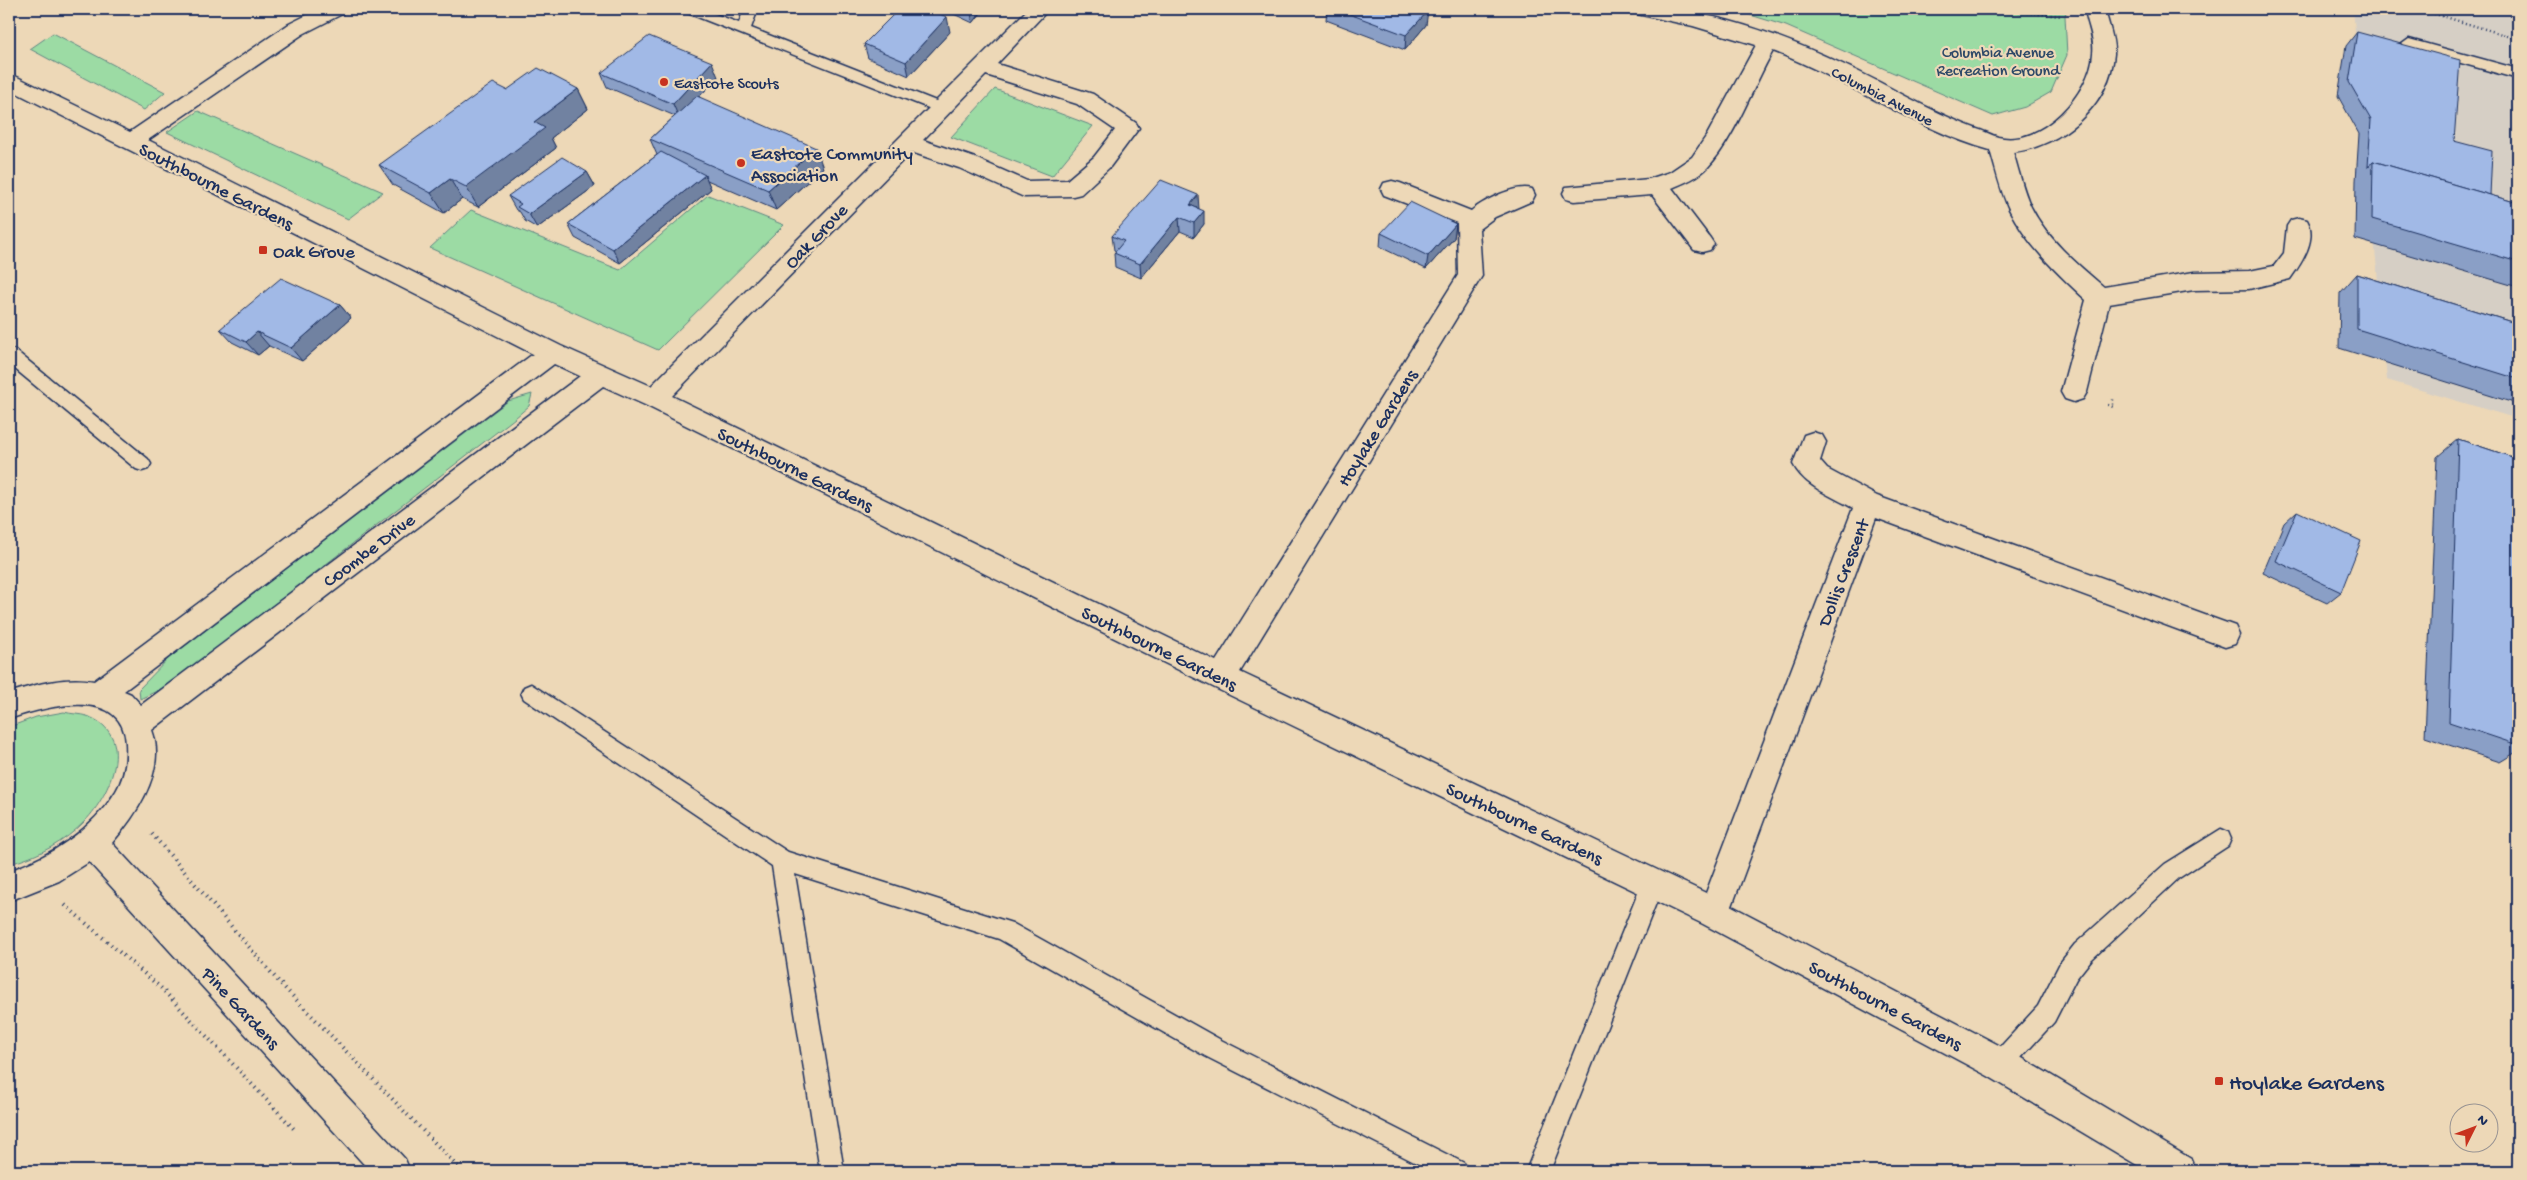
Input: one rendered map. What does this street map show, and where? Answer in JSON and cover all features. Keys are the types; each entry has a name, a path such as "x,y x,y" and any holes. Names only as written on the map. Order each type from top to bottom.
{"street":[{"name":"Southbourne Gardens","path":"130,142 296,29 335,9"},
{"name":"Oak Grove","path":"654,398 1038,9"},
{"name":"Columbia Avenue","path":"1644,9 1696,20 1768,42 1839,71 1944,125 1999,145 2022,143 2051,133 2071,118 2087,98 2099,75 2104,53 2095,9"},
{"path":"1574,193 1657,185 1678,177 1700,162 1716,138 1768,42"},
{"path":"906,142 967,163 1024,190 1073,188 1102,162 1128,128 1086,99 982,66"},
{"name":"Southbourne Gardens","path":"9,80 552,353 654,398 1221,677 1714,912 2000,1064 2179,1171"},
{"path":"1999,145 2014,194 2027,221 2047,248 2099,297"},
{"path":"1657,185 1702,244"},
{"path":"1392,189 1474,221 1487,211 1524,194"},
{"name":"Hoylake Gardens","path":"1221,677 1470,276 1467,226 1474,221"},
{"path":"2099,297 2194,280 2249,280 2282,273 2295,254 2299,226"},
{"path":"2074,392 2099,297"},
{"path":"98,694 552,353"},
{"name":"Coombe Drive","path":"138,724 570,395 600,375"},
{"path":"1813,442 1806,464 1818,476 1868,504"},
{"name":"Dollis Crescent","path":"1714,912 1868,504 2225,635"},
{"path":"9,706 33,697 68,690 98,694 123,705 138,724 142,750 136,780 118,812 91,842 52,868 9,886"},
{"name":"Pine Gardens","path":"91,842 393,1171"}],"lane":[{"path":"690,9 941,108"},
{"path":"744,30 751,9"},
{"path":"2409,44 2518,74"},
{"path":"9,356 142,464"},
{"path":"530,693 782,860 1004,930 1213,1048 1456,1171"},
{"path":"2000,1064 2046,1014 2068,971 2083,952 2172,871 2220,839"},
{"path":"782,860 832,1171"},
{"path":"1538,1171 1653,883"}],"path":[{"path":"1987,9 2065,16"},
{"path":"2420,9 2518,39"},
{"path":"146,828 280,983 462,1171"},
{"path":"59,899 161,988 301,1136"}],"shaded area":[{"path":"2353,9 2518,9 2518,419 2387,380"}],"green space":[{"name":"Columbia Avenue Recreation Ground","path":"1731,9 2067,9 2065,16 2067,55 2051,92 2025,107 1993,116 1786,26"},
{"path":"53,33 165,92 144,110 30,49"},
{"path":"995,89 1093,126 1052,176 951,137"},
{"path":"198,111 383,192 348,219 167,132"},
{"path":"708,195 784,225 658,350 430,248 471,210 620,270"},
{"path":"532,394 529,406 515,418 167,686 140,699 139,689 170,657 508,401"},
{"path":"64,712 87,716 102,725 111,736 115,750 110,781 95,809 69,836 50,848 9,864 9,727 36,717"}],"building":[{"path":"899,9 927,9 947,17 906,62 864,44"},
{"path":"1336,9 1422,9 1428,11 1406,35"},
{"path":"2357,32 2460,60 2454,141 2492,151 2490,195 2373,161 2368,167 2371,120 2349,82"},
{"name":"Eastcote Scouts","path":"649,36 712,62 673,104 601,73"},
{"path":"538,68 578,89 534,122 545,128 466,187 450,179 431,193 379,165 493,83 507,90"},
{"name":"Eastcote Community Association","path":"697,96 816,148 768,190 650,139"},
{"path":"661,152 705,175 613,249 568,224"},
{"path":"562,157 587,172 529,214 517,207 521,204 508,196"},
{"path":"2373,161 2518,203 2518,262 2372,219"},
{"path":"1161,180 1198,195 1190,205 1204,211 1194,223 1179,217 1140,264 1114,253 1124,241 1112,236"},
{"path":"1410,202 1456,224 1428,256 1381,233"},
{"path":"2357,274 2518,324 2518,379 2357,329"},
{"path":"281,278 340,305 291,348 257,332 246,342 220,329"},
{"path":"2458,439 2518,459 2518,745 2449,722"},
{"path":"2297,511 2361,541 2341,592 2276,561"}],"place":[{"name":"Eastcote Scouts","path":"664,82"},
{"name":"Eastcote Community Association","path":"741,163"},
{"name":"Oak Grove","path":"263,250"},
{"name":"Hoylake Gardens","path":"2219,1081"}]}
